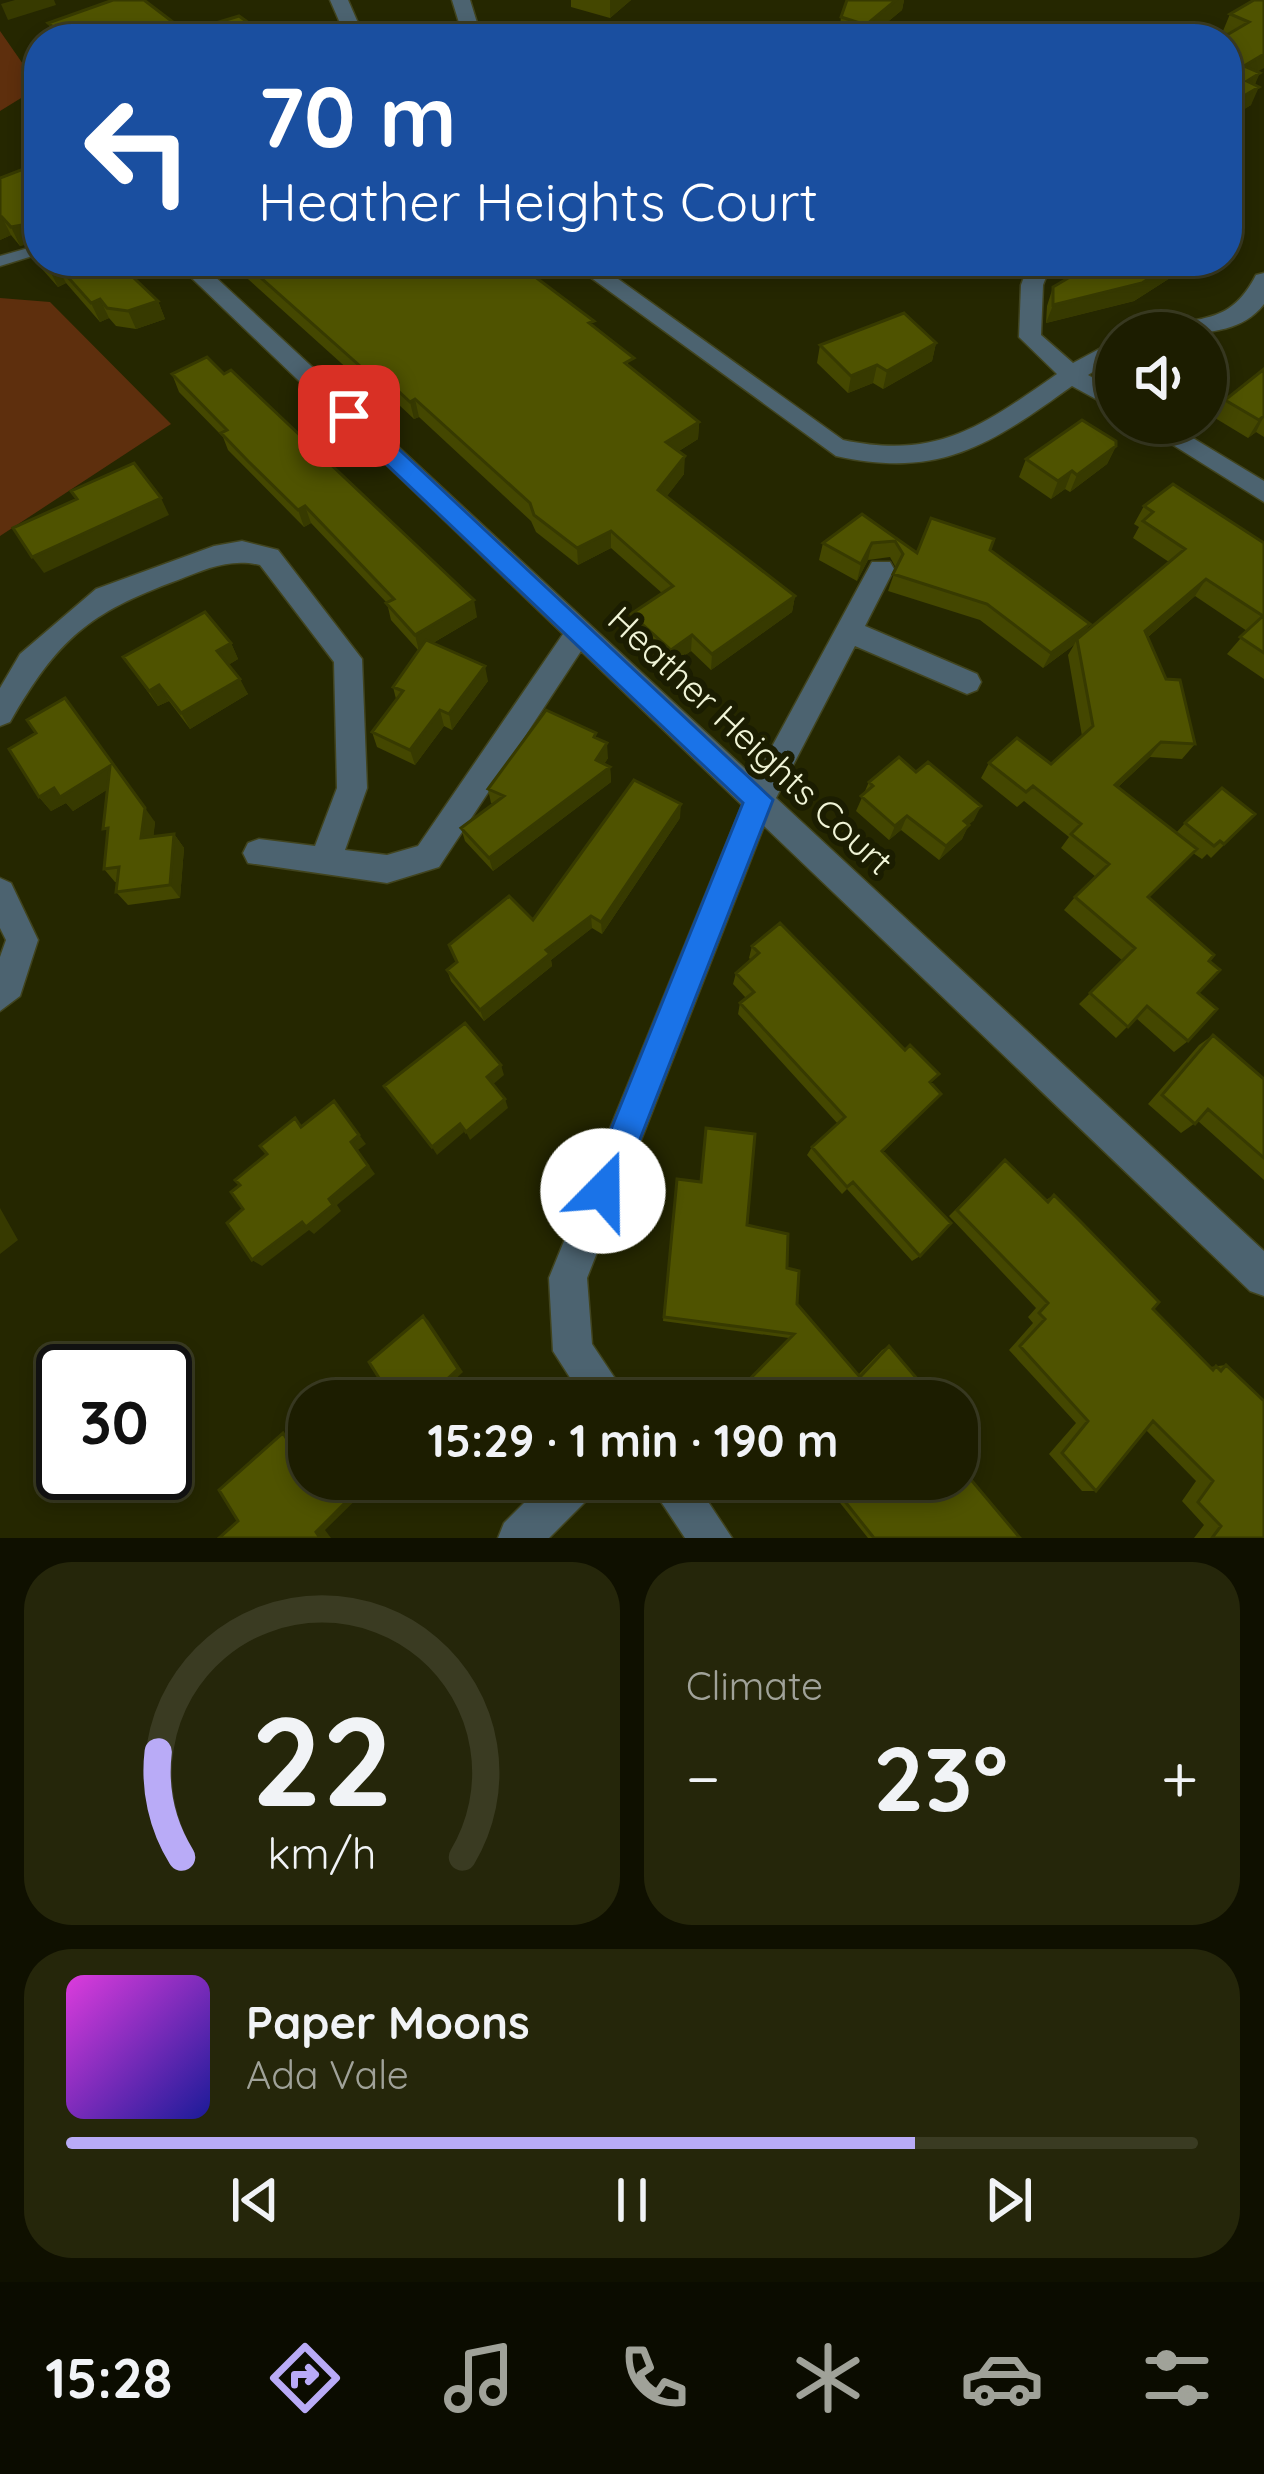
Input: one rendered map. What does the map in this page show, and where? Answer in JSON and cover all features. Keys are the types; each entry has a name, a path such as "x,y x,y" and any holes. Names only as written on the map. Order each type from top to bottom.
{"street":[{"name":"Heather Heights Court","path":"201,276 1264,1277"},
{"path":"600,276 836,447 872,459 932,454 992,434 1095,361"},
{"path":"1035,276 1030,337 1095,389"},
{"path":"1227,320 1248,311 1262,294 1264,280"},
{"path":"1184,444 1264,493"},
{"path":"0,714 30,662 70,622 106,596 214,556 242,551 269,557 348,659 352,788 326,859"},
{"path":"594,1380 573,1351 568,1278 759,800 881,569"},
{"path":"847,630 967,682"},
{"path":"259,853 386,869 428,856 578,632"},
{"path":"0,893 22,940 0,995"},
{"path":"519,1538 557,1500"},
{"path":"682,1500 710,1538"}],"shaded area":[{"path":"0,31 24,65 24,96 0,111"},
{"path":"0,298 50,302 171,424 0,536"}],"building":[{"path":"113,0 144,0 176,24 49,24"},
{"path":"847,0 896,0 867,24 841,17"},
{"path":"1254,0 1264,0 1264,54 1244,66 1260,73 1247,81 1259,87 1242,97 1242,26 1249,22 1230,14"},
{"path":"239,16 250,24 212,24"},
{"path":"24,169 24,225 11,227 0,218 0,178"},
{"path":"67,276 132,276 158,301 128,311 107,308 100,299 91,303"},
{"path":"259,276 534,276 594,321 589,323 634,358 625,363 699,422 666,442 685,456 658,490 795,596 712,654 692,635 671,650 631,614 673,586 611,531 577,548 534,515 530,503 415,399 410,402 394,387 387,390"},
{"path":"1072,276 1153,276 1142,283 1053,305 1053,287"},
{"path":"904,313 936,343 887,371 877,365 851,376 820,345"},
{"path":"207,357 224,374 231,370 474,600 415,635 386,603 394,599 305,506 298,510 248,461 221,433 227,430 172,374"},
{"path":"1264,369 1264,416 1259,420 1227,398"},
{"path":"1082,420 1095,428 1095,444 1116,444 1077,475 1072,471 1058,481 1026,459"},
{"path":"134,463 161,498 32,557 13,528 77,499 71,491"},
{"path":"1173,484 1264,543 1264,653 1240,637 1263,616 1206,579 1145,631 1166,679 1180,680 1195,744 1161,742 1115,785 1197,849 1148,897 1214,955 1209,961 1220,970 1198,993 1217,1009 1188,1041 1147,1006 1128,1027 1090,993 1135,948 1075,897 1109,864 1071,834 1081,824 1033,786 1026,792 989,763 1017,738 1051,764 1093,726 1077,639 1185,549 1143,521 1153,512 1144,506"},
{"path":"862,514 917,553 931,518 994,539 990,550 1090,624 1051,653 987,604 893,574 903,554 895,541 872,543 861,564 823,543"},
{"path":"205,612 231,643 217,651 240,679 181,713 159,685 149,691 123,657"},
{"path":"426,640 485,666 449,714 440,710 410,750 372,732 403,691 393,687"},
{"path":"65,698 145,808 141,838 174,834 170,885 116,892 119,867 104,869 110,766 60,797 54,788 39,797 9,749 36,733 27,720"},
{"path":"546,710 596,733 594,737 607,743 596,760 610,767 489,858 461,828 504,796 488,789"},
{"path":"899,757 916,772 928,762 981,806 946,846 907,816 895,826 861,796 873,786 869,782"},
{"path":"634,780 681,804 601,922 591,916 480,1010 447,970 457,962 449,945 509,896 533,920"},
{"path":"1222,788 1255,814 1224,844 1220,841 1214,846 1185,823"},
{"path":"780,923 905,1050 910,1045 939,1074 930,1082 941,1094 882,1151 951,1223 920,1256 853,1182 847,1187 812,1147 845,1117 740,1003 754,992 736,973 759,953 752,946"},
{"path":"465,1023 501,1065 487,1077 505,1099 466,1132 460,1124 432,1147 384,1086"},
{"path":"1213,1035 1264,1079 1264,1158 1208,1109 1195,1124 1162,1095"},
{"path":"334,1101 359,1135 351,1142 368,1166 329,1199 333,1205 306,1227 302,1222 252,1260 227,1223 243,1209 231,1192 240,1185 235,1180 267,1154 260,1146 295,1118 301,1127"},
{"path":"706,1128 755,1134 747,1225 788,1234 787,1268 799,1271 797,1304 860,1377 889,1346 918,1380 749,1380 794,1334 664,1317 677,1179 701,1182"},
{"path":"1005,1160 1048,1202 1054,1195 1082,1223 1159,1302 1153,1309 1213,1370 1216,1366 1221,1371 1226,1365 1264,1401 1264,1538 1212,1538 1221,1526 1198,1502 1213,1481 1153,1421 1096,1491 1062,1453 1088,1421 1020,1346 1045,1319 1039,1313 1048,1303 957,1210"},
{"path":"423,1316 458,1369 446,1380 377,1380 369,1362"},
{"path":"283,1433 288,1441 288,1500 348,1500 316,1532 320,1538 219,1538 238,1521 219,1490"},
{"path":"978,1488 1020,1538 874,1538 844,1500 978,1500"}],"route":[{"path":"349,416 759,800 603,1191"}]}
